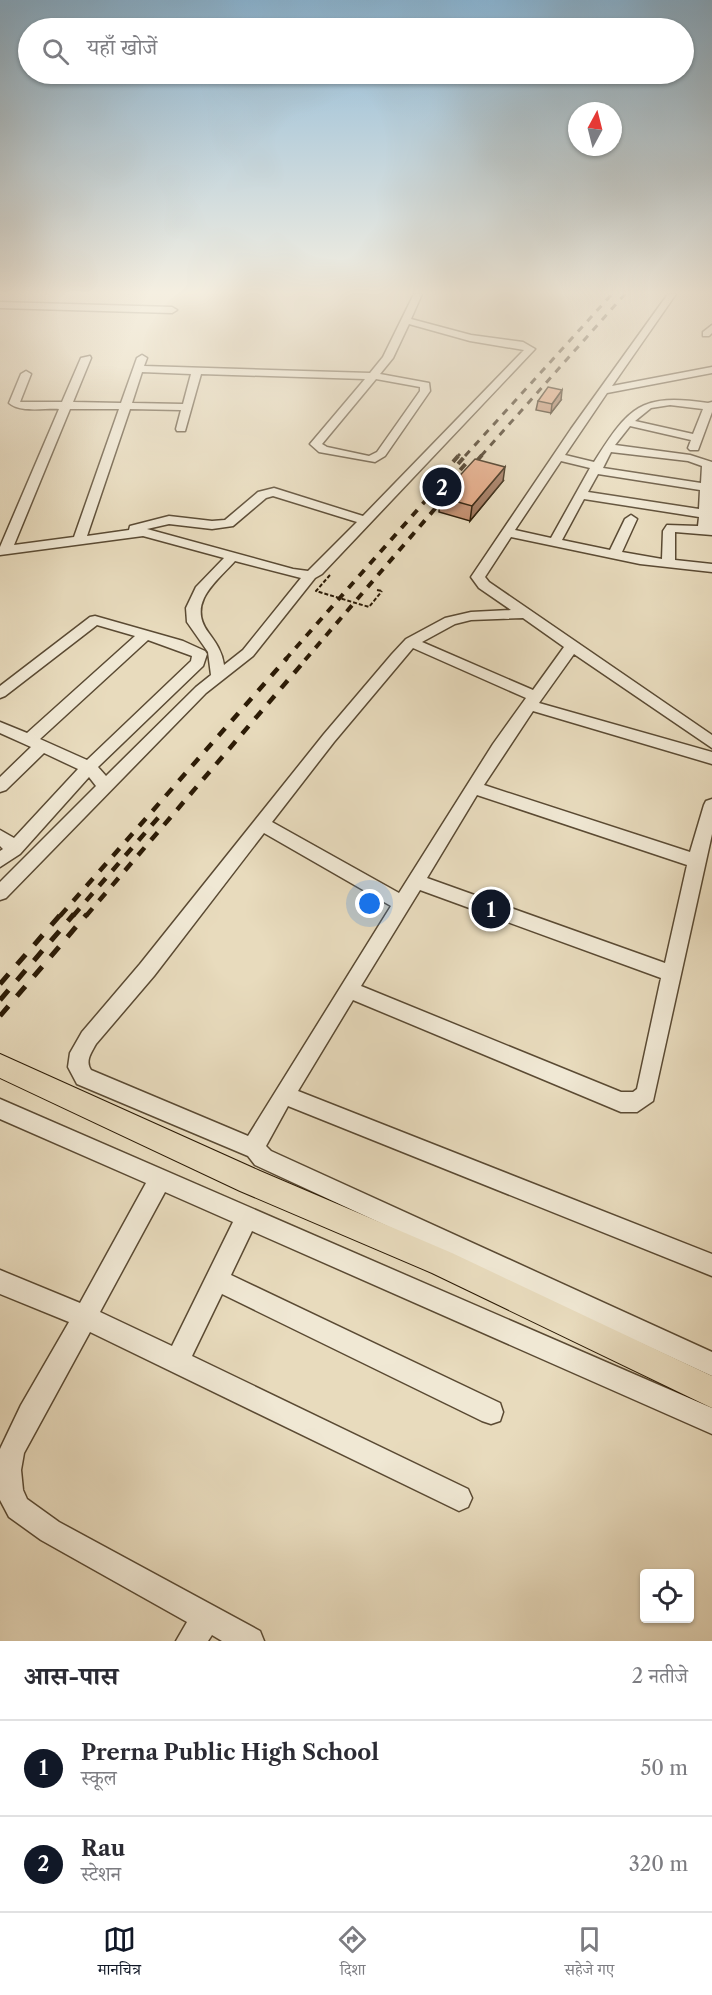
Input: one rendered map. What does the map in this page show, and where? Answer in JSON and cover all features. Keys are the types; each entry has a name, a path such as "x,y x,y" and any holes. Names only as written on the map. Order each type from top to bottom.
{"main road":[{"path":"0,1066 250,1182 442,1263 712,1392"}],"street":[{"path":"2,551 81,371"},
{"path":"79,542 138,371"},
{"path":"181,429 197,371"},
{"path":"214,371 375,376 419,383 427,387 381,454 371,460 364,460 317,447 316,444 318,440 375,376 379,371"},
{"path":"0,893 218,676 248,653 310,575 317,571 509,371"},
{"path":"619,371 478,577 483,585 712,742"},
{"path":"605,390 709,371"},
{"path":"26,374 14,403 18,405 187,407"},
{"path":"555,542 609,447 626,422 642,409 657,403 679,402 711,406"},
{"path":"690,459 706,412 711,406"},
{"path":"626,422 698,438"},
{"path":"609,447 690,459 708,464 705,514 708,530 671,528 668,564"},
{"path":"558,457 597,468 707,488"},
{"path":"104,538 160,521 177,520 212,525 229,523 262,495 274,492 365,521"},
{"path":"582,495 705,514"},
{"path":"614,555 631,519"},
{"path":"507,532 614,555 668,564 712,568"},
{"path":"2,551 150,533 292,573 310,575"},
{"path":"218,676 215,652 194,622 193,608 201,590 232,557"},
{"path":"525,614 460,619 438,626 411,642 329,738 147,970 89,1038 80,1053 78,1067 84,1077 255,1149 263,1158 712,1364"},
{"path":"0,693 95,620 146,634 200,654 198,663 89,767 14,849 0,860"},
{"path":"0,786 36,743 146,634"},
{"path":"411,642 532,701 712,758"},
{"path":"255,1149 258,1137 498,748 572,646"},
{"path":"0,727 89,767 106,786"},
{"path":"475,788 696,861"},
{"path":"349,990 621,1102 637,1102 646,1094 696,861 712,805"},
{"path":"262,824 402,903"},
{"path":"0,836 14,849"},
{"path":"416,881 672,974"},
{"path":"284,1095 712,1265"},
{"path":"0,1109 712,1421"},
{"path":"160,1179 86,1317 30,1414 12,1451 8,1470 10,1493 18,1508 50,1531 250,1641"},
{"path":"177,1361 247,1218"},
{"path":"217,1280 491,1412"},
{"path":"0,1282 86,1317 459,1498"},
{"path":"190,1641 208,1618"}],"path":[{"path":"330,575 316,591 369,607 382,591 377,590"}],"building":[{"path":"548,387 562,390 552,404 538,401"},
{"path":"475,459 505,467 472,506 440,497"}],"railway":[{"path":"465,456 543,371"},
{"path":"481,456 557,371"},
{"path":"432,486 459,455"},
{"path":"458,464 466,455"},
{"path":"467,472 482,455"},
{"path":"439,494 469,460"},
{"path":"285,660 442,482"},
{"path":"305,660 451,490"},
{"path":"60,916 287,658"},
{"path":"86,916 307,658"},
{"path":"73,916 164,811"},
{"path":"0,984 61,914"},
{"path":"0,1000 74,914"},
{"path":"0,1016 87,914"}],"place":[{"name":"Rau","path":"442,487"},
{"name":"Prerna Public High School","path":"491,909"}]}
